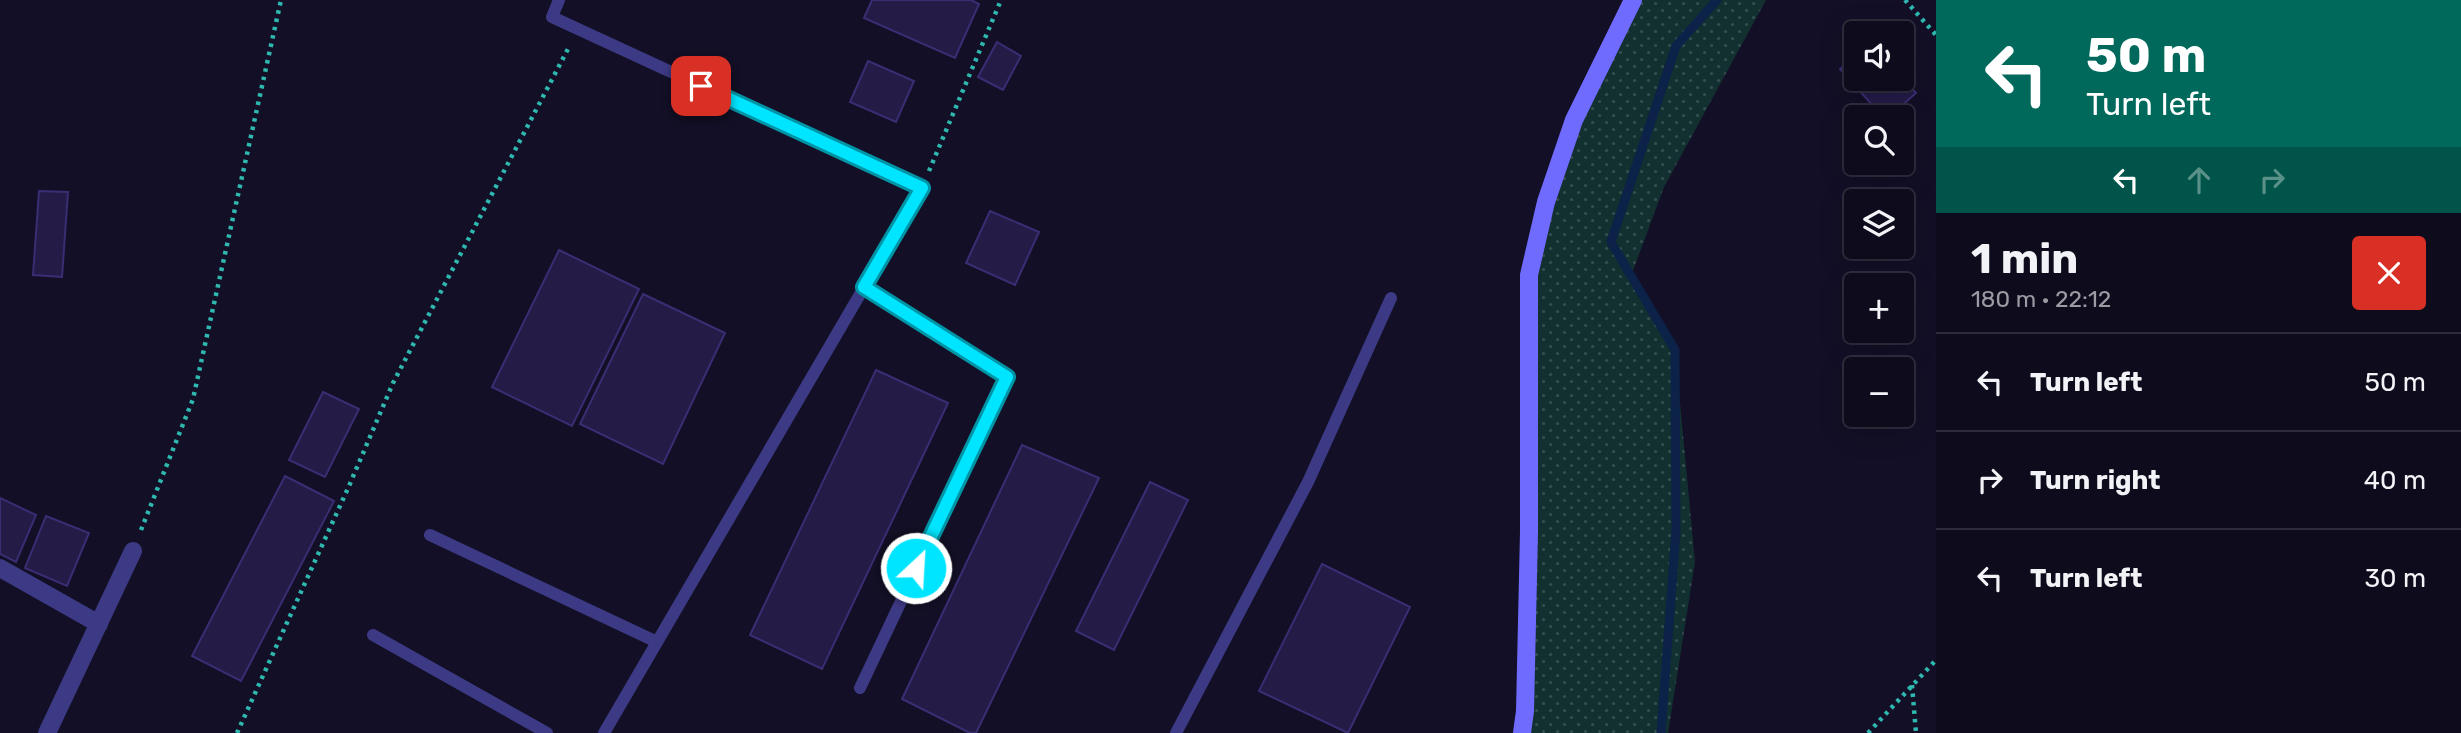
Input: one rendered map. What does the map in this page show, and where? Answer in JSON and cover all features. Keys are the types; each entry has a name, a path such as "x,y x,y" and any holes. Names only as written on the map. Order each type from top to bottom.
{"main road":[{"path":"1522,733 1525,711 1529,532 1529,275 1546,202 1574,120 1633,0"}],"street":[{"path":"47,733 133,551"},
{"path":"0,568 99,624"}],"lane":[{"path":"559,0 552,17 922,188 604,733"},
{"path":"860,688 1007,377 864,287"},
{"path":"1176,733 1308,482 1391,298"},
{"path":"430,535 657,642"},
{"path":"373,635 547,733"}],"path":[{"path":"133,551 193,399 281,0"},
{"path":"922,188 1001,0"},
{"path":"1905,0 1936,35"},
{"path":"237,733 393,383 578,29"},
{"path":"1868,733 1936,660"},
{"path":"1912,684 1916,733"}],"green space":[{"path":"1633,0 1766,0 1664,187 1631,276 1675,350 1695,562 1668,733 1522,733 1529,275 1546,202"}],"building":[{"path":"872,0 971,0 979,4 955,58 864,18"},
{"path":"997,42 1021,56 1003,90 978,77"},
{"path":"868,61 914,81 896,122 850,102"},
{"path":"1860,91 1916,93 1902,105 1872,105"},
{"path":"39,191 68,192 62,277 33,275"},
{"path":"990,211 1039,232 1015,285 966,263"},
{"path":"559,250 639,289 572,426 492,387"},
{"path":"643,294 725,333 663,464 580,424"},
{"path":"876,370 948,403 822,669 750,635"},
{"path":"323,392 359,409 325,477 289,460"},
{"path":"1022,445 1099,478 976,733 970,733 902,699"},
{"path":"285,476 334,501 241,681 192,656"},
{"path":"1150,482 1188,500 1114,650 1076,631"},
{"path":"0,498 36,515 16,562 0,554"},
{"path":"46,516 89,533 67,586 25,568"},
{"path":"1322,564 1410,607 1348,733 1259,691"}],"waterway":[{"path":"1661,733 1676,531 1675,350 1611,242 1676,46 1717,0"}],"route":[{"path":"701,86 922,188 864,287 1007,377 916,568"}]}
